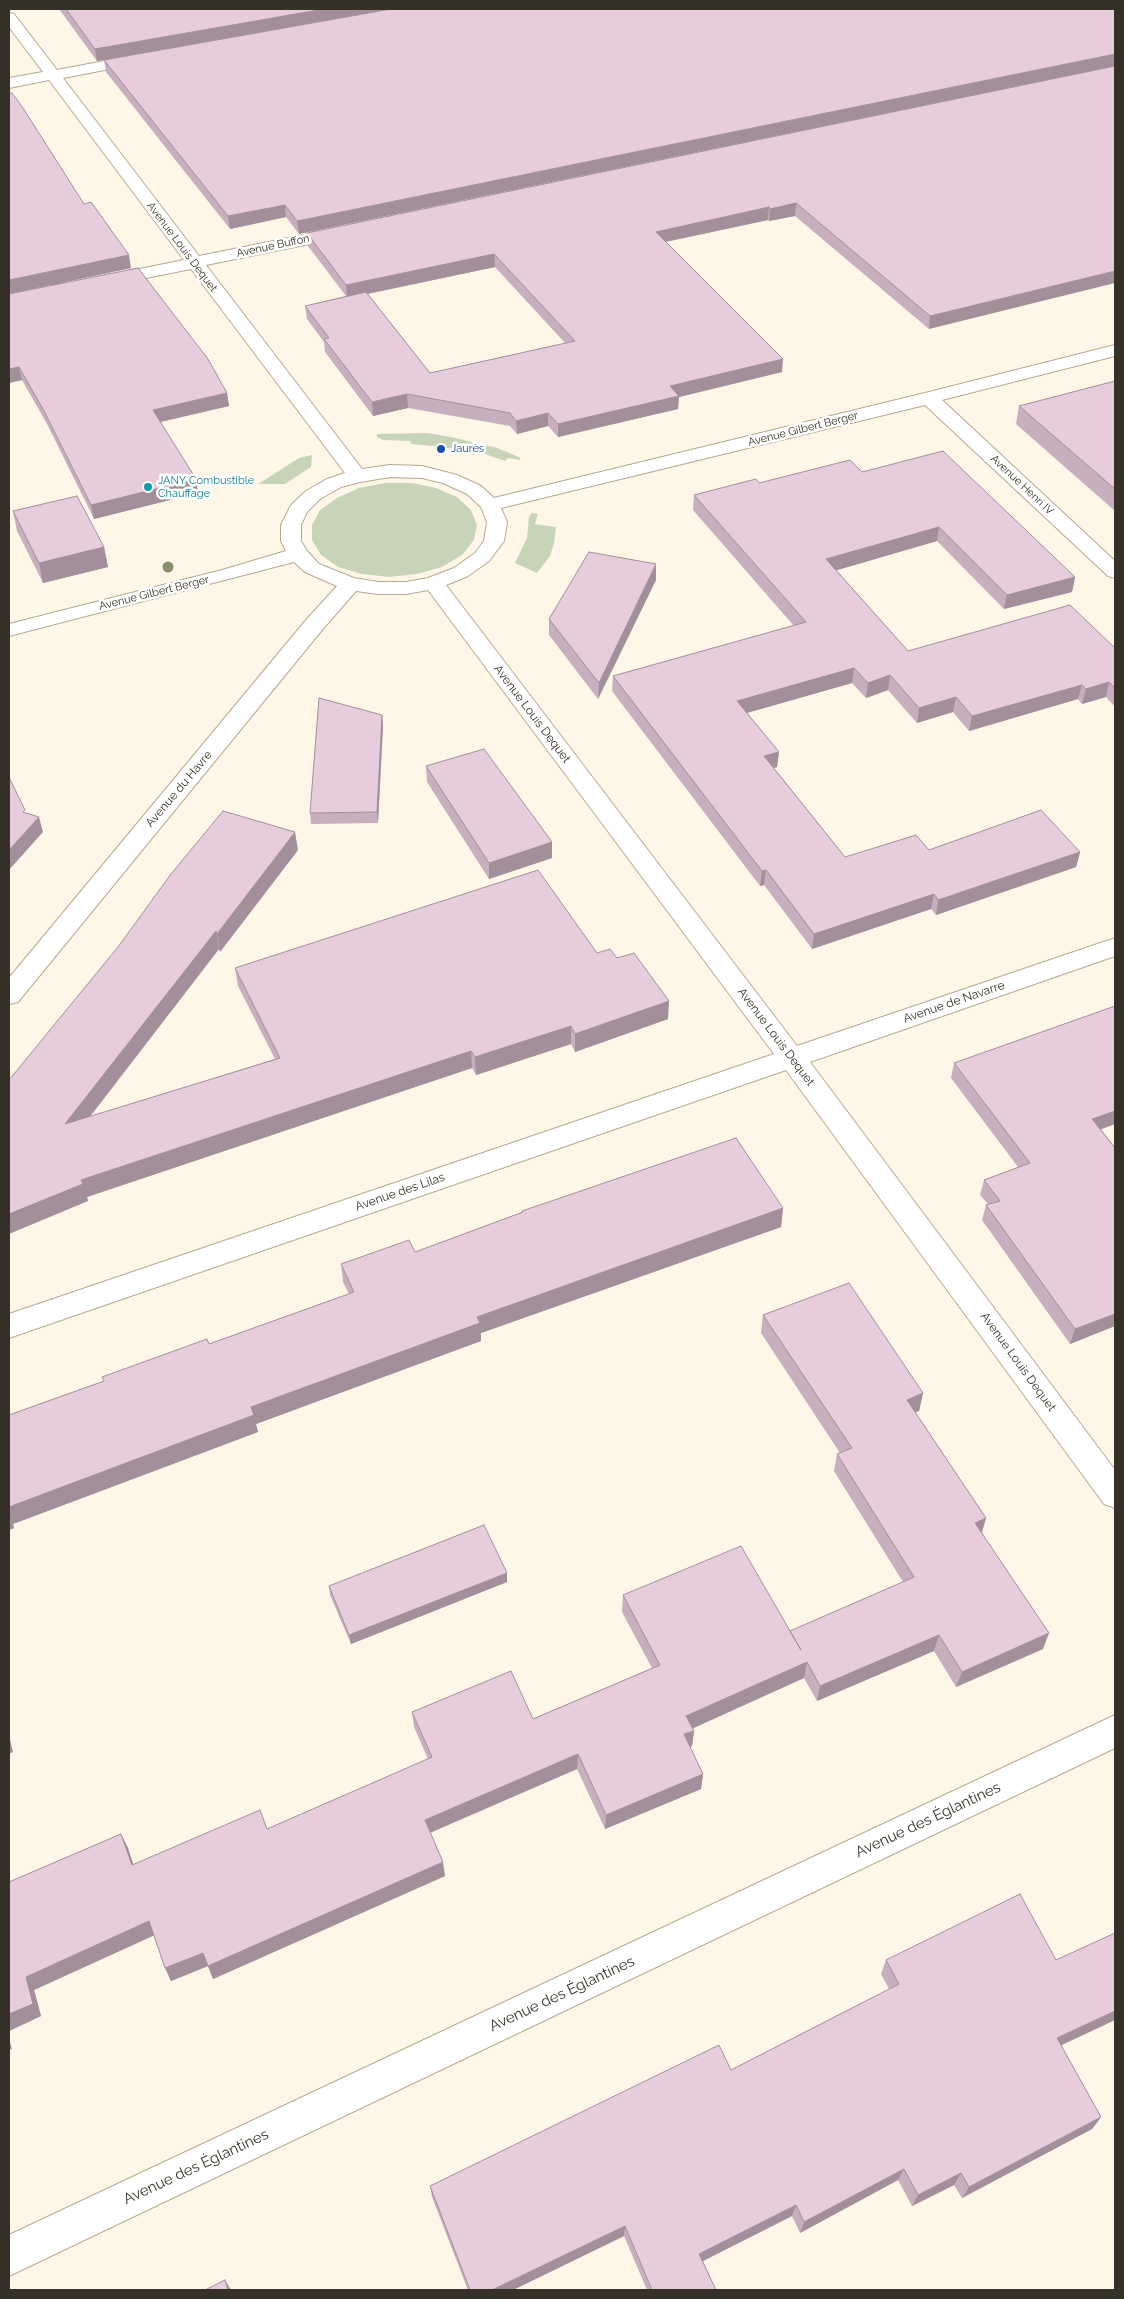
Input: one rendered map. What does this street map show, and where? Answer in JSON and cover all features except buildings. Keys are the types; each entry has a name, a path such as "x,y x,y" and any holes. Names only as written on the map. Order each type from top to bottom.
{"street":[{"name":"Avenue Louis Dequet","path":"9,17 193,263 357,476"},
{"path":"9,83 159,56"},
{"name":"Avenue Buffon","path":"86,285 358,228"},
{"name":"Avenue Gilbert Berger","path":"490,505 929,398 1115,350"},
{"name":"Avenue Henri IV","path":"929,398 1115,572"},
{"path":"390,471 422,472 458,482 474,490 490,505 497,522 494,540 482,558 461,572 433,583 406,588 378,588 351,584 330,578 312,568 298,554 291,542 291,525 298,509 313,495 334,483 357,476 390,471"},
{"name":"Avenue Gilbert Berger","path":"9,630 228,574 298,554"},
{"name":"Avenue Louis Dequet","path":"433,583 792,1058 1115,1494"},
{"name":"Avenue du Havre","path":"9,995 314,625 351,584"},
{"name":"Avenue de Navarre","path":"792,1058 1115,947"},
{"name":"Avenue des Lilas","path":"9,1326 792,1058"},
{"name":"Avenue des Églantines","path":"9,2256 1115,1731"}],"green space":[{"path":"427,433 497,448 519,457 521,460 508,458 505,461 479,452 474,455 444,447 411,444 410,441 383,440 377,437 377,434"},
{"path":"312,455 311,467 285,484 258,484 299,458"},
{"path":"385,483 412,483 436,488 457,497 471,510 477,525 474,540 462,555 442,567 417,574 389,577 362,574 338,567 321,555 312,540 312,525 320,510 337,498 359,488"},
{"path":"532,513 538,514 535,524 556,527 550,556 537,573 515,563 527,538 529,517"}],"place":[{"name":"Jaurès","path":"441,449"},
{"name":"JANY Combustible Chauffage","path":"148,487"}]}
